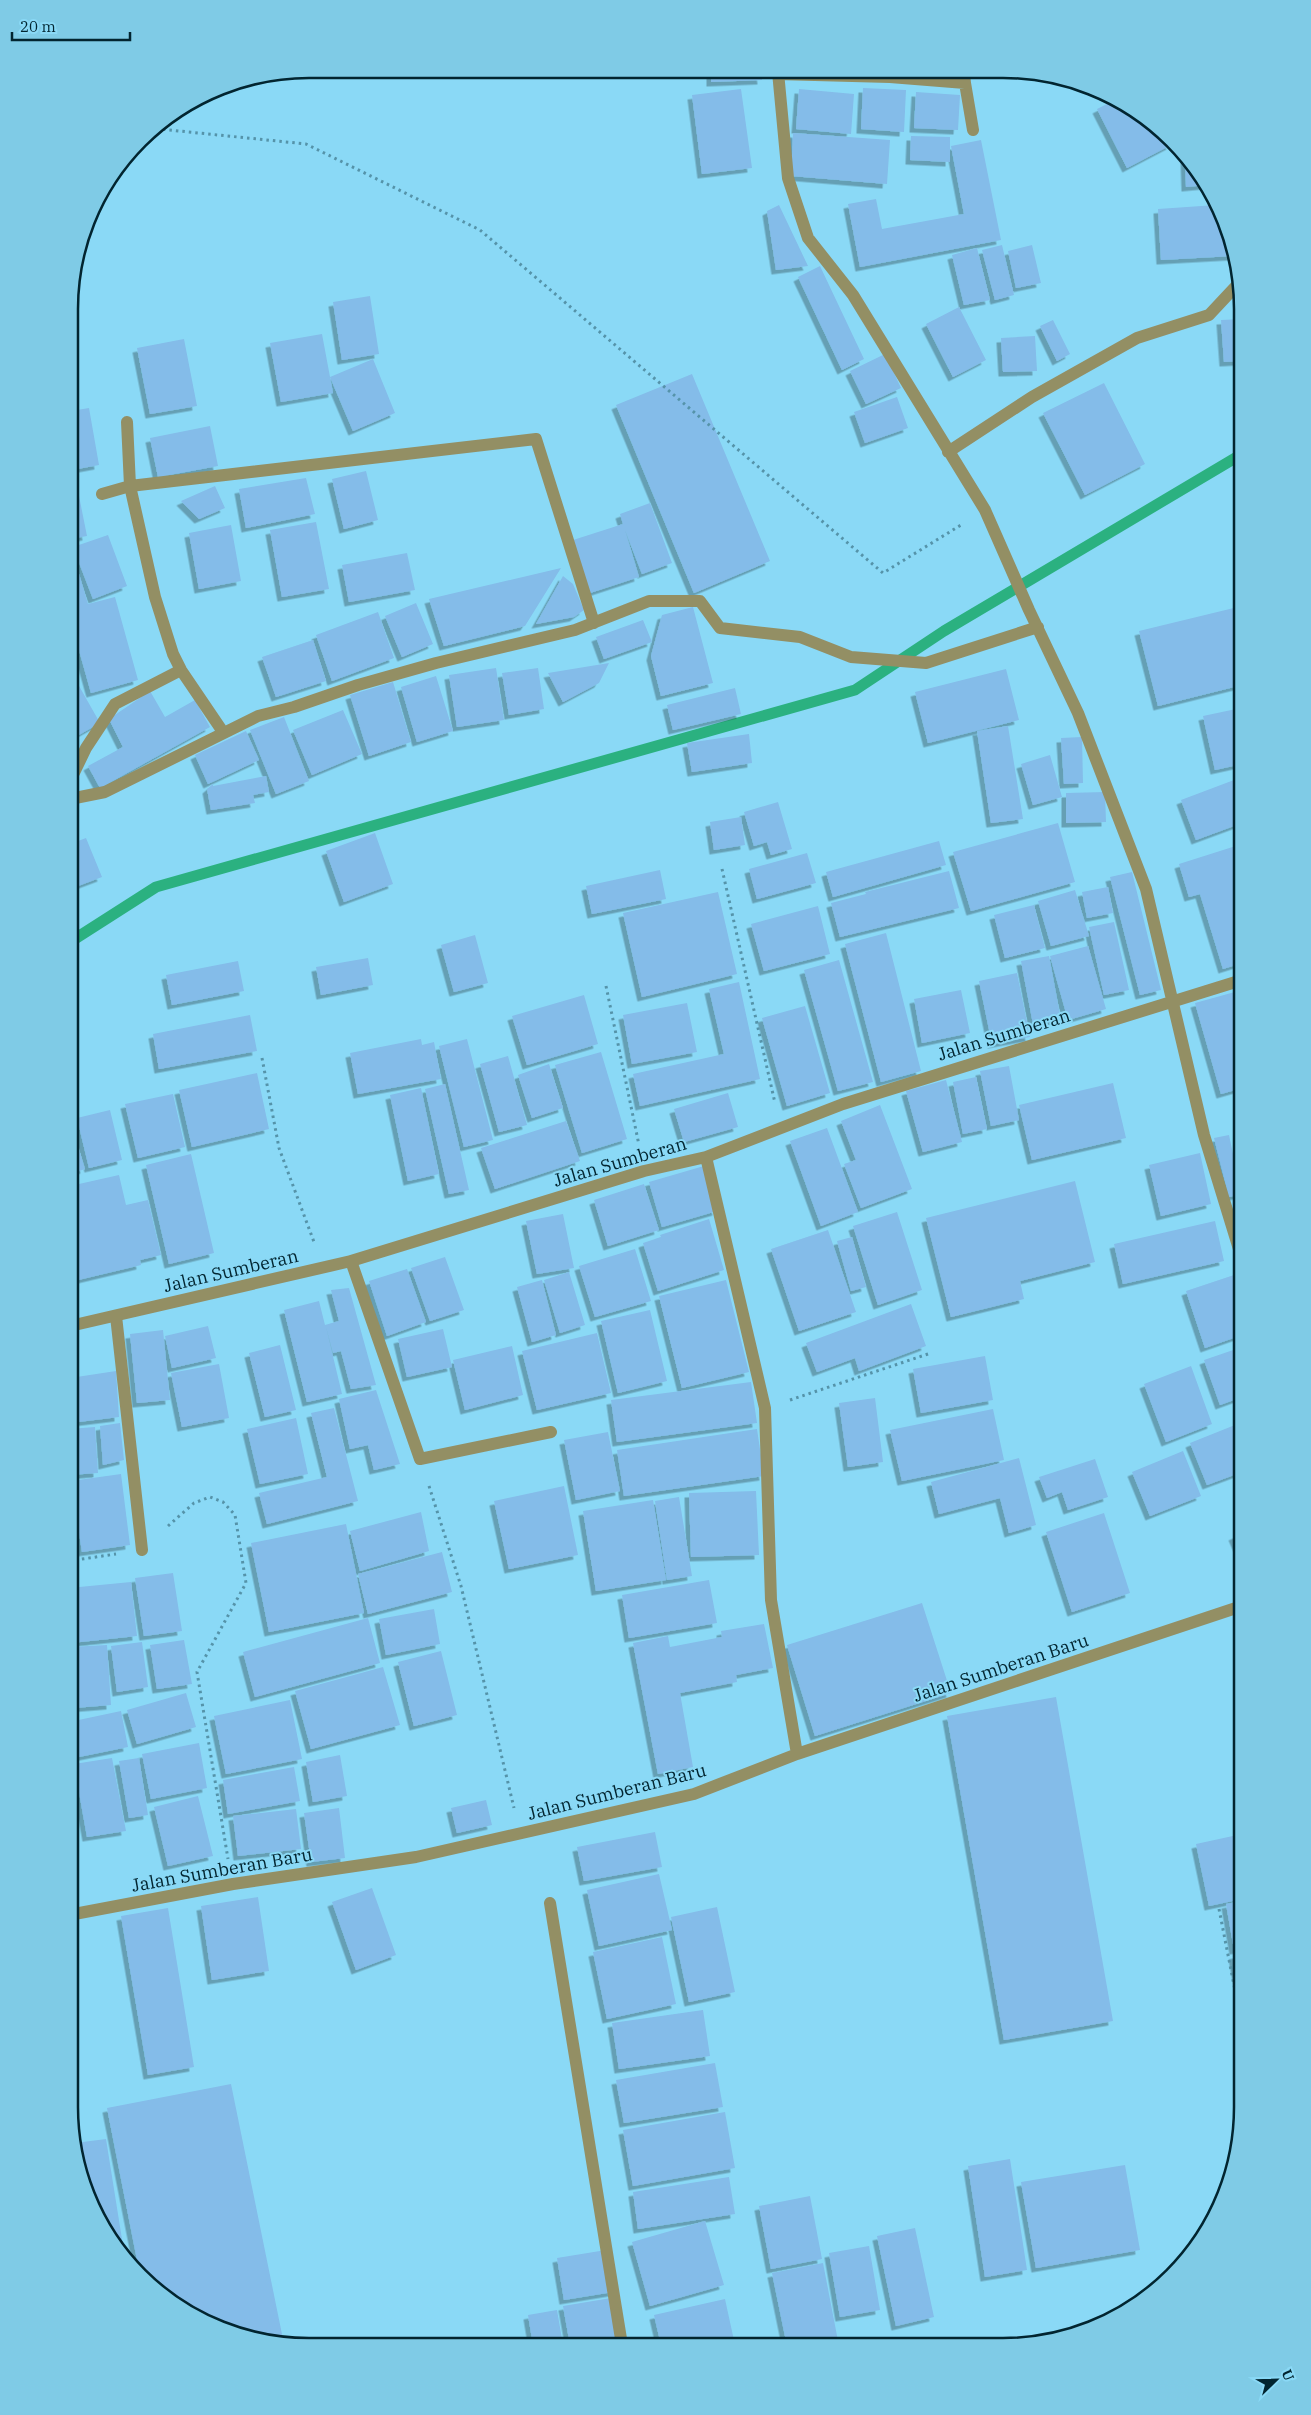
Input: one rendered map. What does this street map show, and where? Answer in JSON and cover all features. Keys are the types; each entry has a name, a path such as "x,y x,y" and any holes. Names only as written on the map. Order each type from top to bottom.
{"street":[{"path":"778,78 788,178 808,238 853,295 985,510 1029,610 1078,713 1146,889 1204,1135 1234,1233"},
{"path":"890,78 965,78 973,130"},
{"path":"948,452 1032,397 1137,338 1210,315 1233,290"},
{"path":"126,422 130,486 155,597 173,654 181,670 224,732"},
{"path":"102,494 130,486 536,439 594,623"},
{"path":"78,797 106,792 258,716 294,707 358,684 575,630 649,601 700,601 720,628 800,637 851,657 926,663 1038,627"},
{"path":"78,764 86,748 115,704 181,670"},
{"name":"Jalan Sumberan","path":"78,1324 323,1268 644,1171 706,1156 781,1130 843,1104 1234,982"},
{"path":"706,1156 765,1408 771,1600 797,1754"},
{"path":"351,1260 420,1459 551,1432"},
{"path":"116,1316 142,1550"},
{"name":"Jalan Sumberan Baru","path":"78,1913 233,1884 416,1857 694,1794 797,1754 1234,1609"},
{"path":"550,1903 621,2338"}],"path":[{"path":"163,129 306,144 480,230 882,574 985,510"},
{"path":"722,869 781,1130"},
{"path":"606,986 644,1171"},
{"path":"262,1058 279,1148 323,1268"},
{"path":"765,1408 931,1353"},
{"path":"420,1459 461,1586 520,1834"},
{"path":"78,1560 142,1550 194,1503 210,1497 223,1502 235,1515 246,1583 197,1672 233,1884"},
{"path":"1219,1909 1234,1985"}],"building":[{"path":"711,78 762,78 762,80 711,82"},
{"path":"863,88 906,90 904,132 861,129"},
{"path":"741,89 752,168 702,174 692,95"},
{"path":"799,89 854,94 851,134 796,129"},
{"path":"916,92 960,95 958,130 914,128"},
{"path":"1109,103 1131,116 1168,147 1127,168 1097,109"},
{"path":"793,133 890,140 887,184 791,176"},
{"path":"911,136 950,137 950,162 910,160"},
{"path":"981,140 1001,240 860,267 848,204 876,199 882,229 964,214 951,146"},
{"path":"1185,167 1199,186 1186,187"},
{"path":"779,205 808,266 776,270 767,211"},
{"path":"1210,205 1227,256 1161,260 1158,209"},
{"path":"1002,245 1014,295 995,300 982,250"},
{"path":"1032,245 1041,283 1016,288 1008,251"},
{"path":"977,248 990,300 964,305 952,255"},
{"path":"820,266 864,359 842,370 798,277"},
{"path":"370,296 379,354 342,360 333,302"},
{"path":"959,307 986,360 953,377 926,324"},
{"path":"1234,319 1234,361 1224,362 1221,320"},
{"path":"1053,320 1070,354 1057,361 1040,326"},
{"path":"322,334 333,393 281,402 270,343"},
{"path":"1035,336 1037,371 1003,372 1001,338"},
{"path":"184,339 197,406 150,414 137,348"},
{"path":"885,354 901,388 866,404 850,371"},
{"path":"373,359 395,413 353,431 330,377"},
{"path":"692,374 770,561 694,593 616,405"},
{"path":"1104,383 1145,464 1085,495 1043,413"},
{"path":"897,397 908,428 865,443 854,412"},
{"path":"89,408 99,465 78,469 78,410"},
{"path":"210,426 218,466 158,477 150,438"},
{"path":"366,471 378,520 344,529 332,479"},
{"path":"306,478 315,514 246,528 239,489"},
{"path":"215,486 225,508 199,519 181,501"},
{"path":"78,491 87,536 78,538"},
{"path":"650,503 672,563 642,574 625,530 639,577 587,594 570,541 623,524 620,514"},
{"path":"316,522 329,589 282,597 270,530"},
{"path":"231,525 241,581 199,589 189,533"},
{"path":"108,535 127,586 93,599 78,560 78,545"},
{"path":"407,553 415,590 349,602 342,565"},
{"path":"561,568 525,626 444,646 429,599"},
{"path":"78,571 88,604 115,597 138,680 91,693 78,647"},
{"path":"563,576 573,584 584,610 574,617 536,624"},
{"path":"416,603 433,644 402,657 385,616"},
{"path":"693,607 713,683 661,696 651,656 662,615"},
{"path":"1234,608 1234,687 1158,706 1139,631"},
{"path":"378,612 394,658 332,681 316,635"},
{"path":"643,620 652,642 604,659 596,637"},
{"path":"313,640 326,681 276,697 262,657"},
{"path":"609,663 599,683 563,702 548,673"},
{"path":"496,668 504,720 457,727 449,675"},
{"path":"538,668 544,709 509,715 502,673"},
{"path":"1006,669 1019,720 928,743 915,692"},
{"path":"436,676 453,731 417,742 401,687"},
{"path":"393,682 411,742 369,756 350,695"},
{"path":"78,684 100,723 78,735"},
{"path":"735,688 741,714 673,730 667,705"},
{"path":"150,691 165,717 195,700 210,727 100,788 88,766 123,747 109,719"},
{"path":"1234,709 1234,766 1215,770 1203,716"},
{"path":"343,710 362,754 312,775 293,730"},
{"path":"284,717 309,781 276,794 250,730"},
{"path":"1008,726 1023,819 991,823 977,731"},
{"path":"246,731 259,760 208,784 195,755"},
{"path":"749,734 752,763 692,772 687,743"},
{"path":"1082,737 1083,783 1064,784 1061,738"},
{"path":"1050,755 1062,797 1033,805 1021,764"},
{"path":"266,776 269,792 253,795 255,803 211,810 207,789 213,784 213,786"},
{"path":"1234,780 1234,826 1196,840 1181,800"},
{"path":"1105,792 1106,822 1066,823 1066,793"},
{"path":"778,802 792,849 771,855 767,842 754,846 744,812"},
{"path":"741,817 745,845 714,850 710,822"},
{"path":"1058,823 1075,882 971,911 953,852"},
{"path":"375,833 393,884 344,902 326,851"},
{"path":"86,838 102,877 78,886 78,841"},
{"path":"939,841 946,865 833,897 826,872"},
{"path":"1234,847 1234,966 1223,969 1200,894 1189,897 1179,864"},
{"path":"807,853 816,883 757,899 749,869"},
{"path":"660,870 666,899 592,914 586,886"},
{"path":"949,871 959,908 840,937 831,903 866,894 865,892"},
{"path":"1132,872 1161,990 1140,995 1110,877"},
{"path":"1108,887 1113,913 1087,918 1082,892"},
{"path":"1075,890 1089,936 1051,946 1038,901"},
{"path":"718,892 737,974 642,997 623,913"},
{"path":"1034,905 1045,948 1005,958 994,915"},
{"path":"818,906 830,954 764,971 751,924"},
{"path":"1114,922 1129,990 1104,995 1089,927"},
{"path":"886,933 921,1071 881,1082 845,944"},
{"path":"475,935 488,983 454,992 441,945"},
{"path":"1088,946 1106,1009 1068,1020 1050,956"},
{"path":"1049,956 1061,1020 1033,1024 1021,961"},
{"path":"368,958 373,985 321,995 316,967"},
{"path":"839,960 873,1082 838,1091 804,970"},
{"path":"238,961 244,991 172,1005 166,975"},
{"path":"1017,973 1030,1037 992,1044 979,981"},
{"path":"739,982 760,1079 640,1106 633,1074 724,1054 709,989"},
{"path":"961,990 970,1033 922,1043 914,999"},
{"path":"1234,992 1234,1090 1221,1094 1195,1003"},
{"path":"584,995 598,1044 527,1065 512,1016"},
{"path":"687,1003 697,1052 632,1064 623,1015"},
{"path":"805,1006 830,1093 787,1106 762,1018"},
{"path":"250,1015 257,1051 159,1069 153,1034"},
{"path":"421,1039 422,1045 434,1042 441,1079 358,1094 350,1053"},
{"path":"467,1039 493,1140 464,1147 439,1046"},
{"path":"601,1052 627,1139 582,1153 555,1065"},
{"path":"508,1056 527,1125 499,1132 480,1064"},
{"path":"549,1064 563,1108 532,1118 518,1075"},
{"path":"1009,1066 1019,1120 991,1126 980,1071"},
{"path":"257,1073 269,1129 192,1147 179,1090"},
{"path":"976,1077 987,1129 963,1134 953,1082"},
{"path":"946,1080 962,1142 923,1152 906,1091"},
{"path":"1113,1083 1126,1138 1032,1160 1019,1105"},
{"path":"445,1084 469,1190 449,1194 425,1089"},
{"path":"421,1088 439,1174 408,1181 390,1095"},
{"path":"728,1093 738,1127 684,1142 674,1109"},
{"path":"173,1094 185,1147 138,1158 125,1104"},
{"path":"880,1105 912,1189 861,1208 844,1164 856,1160 841,1121"},
{"path":"110,1110 122,1160 89,1168 78,1118"},
{"path":"566,1121 580,1161 495,1189 481,1148"},
{"path":"827,1128 858,1212 821,1226 790,1141"},
{"path":"1229,1135 1234,1154 1234,1196 1229,1197 1214,1138"},
{"path":"78,1147 85,1169 78,1171"},
{"path":"1200,1153 1211,1204 1161,1216 1149,1165"},
{"path":"191,1154 214,1253 169,1264 146,1165"},
{"path":"704,1166 717,1211 662,1227 649,1182"},
{"path":"119,1175 126,1205 148,1200 161,1255 140,1260 141,1265 78,1280 78,1184"},
{"path":"1075,1181 1095,1262 1020,1281 1024,1299 951,1317 926,1218"},
{"path":"644,1184 659,1230 608,1246 594,1200"},
{"path":"897,1212 922,1290 878,1305 853,1226"},
{"path":"563,1214 574,1268 537,1274 526,1221"},
{"path":"709,1219 724,1270 658,1291 643,1243 661,1237 660,1235"},
{"path":"1215,1221 1224,1261 1123,1284 1114,1244"},
{"path":"828,1230 856,1312 799,1331 771,1249"},
{"path":"852,1237 866,1287 851,1291 837,1241"},
{"path":"635,1249 651,1301 595,1317 579,1266"},
{"path":"445,1257 464,1310 430,1321 411,1268"},
{"path":"407,1269 426,1322 387,1336 369,1281"},
{"path":"569,1272 585,1325 560,1333 544,1280"},
{"path":"1234,1275 1234,1338 1205,1348 1186,1291"},
{"path":"542,1280 556,1335 532,1342 517,1287"},
{"path":"726,1280 749,1372 682,1388 659,1296"},
{"path":"349,1288 376,1385 351,1389 341,1351 333,1353 326,1327 342,1394 307,1402 284,1310 319,1301 325,1325 339,1321 331,1290"},
{"path":"911,1304 926,1346 859,1371 855,1358 817,1372 806,1343"},
{"path":"650,1310 667,1381 618,1393 601,1321"},
{"path":"208,1326 216,1358 172,1368 165,1336"},
{"path":"443,1329 452,1367 407,1377 398,1339"},
{"path":"163,1330 170,1400 137,1403 130,1334"},
{"path":"597,1333 611,1393 537,1410 522,1351"},
{"path":"280,1345 296,1410 265,1417 249,1353"},
{"path":"512,1346 523,1395 465,1410 453,1360"},
{"path":"1234,1350 1234,1400 1220,1405 1204,1360"},
{"path":"985,1356 993,1400 921,1413 913,1369"},
{"path":"219,1364 229,1418 182,1427 171,1373"},
{"path":"1191,1366 1212,1424 1166,1442 1144,1384"},
{"path":"116,1371 119,1417 78,1422 78,1377"},
{"path":"751,1382 757,1423 617,1442 611,1400"},
{"path":"376,1390 400,1464 374,1470 368,1445 350,1449 339,1399"},
{"path":"875,1398 883,1462 848,1467 839,1403"},
{"path":"334,1408 358,1501 267,1524 259,1493 327,1477 311,1413"},
{"path":"993,1409 1004,1460 902,1481 890,1430"},
{"path":"296,1418 308,1474 260,1484 247,1429"},
{"path":"120,1423 124,1460 103,1465 100,1426"},
{"path":"1234,1425 1234,1475 1207,1485 1190,1443"},
{"path":"95,1427 98,1473 78,1474 78,1428"},
{"path":"757,1429 764,1476 624,1496 617,1450"},
{"path":"608,1432 620,1491 576,1500 564,1440"},
{"path":"1183,1451 1201,1496 1150,1516 1132,1472"},
{"path":"1019,1458 1036,1525 1009,1533 1000,1498 939,1514 931,1482"},
{"path":"1095,1459 1108,1497 1068,1510 1062,1492 1047,1498 1039,1477"},
{"path":"121,1474 130,1545 82,1552 78,1526 78,1480"},
{"path":"564,1486 578,1555 509,1569 494,1501"},
{"path":"756,1491 759,1555 691,1557 689,1493"},
{"path":"679,1497 692,1576 667,1580 655,1501"},
{"path":"653,1500 666,1580 596,1591 583,1511"},
{"path":"421,1512 429,1551 360,1571 350,1531"},
{"path":"1104,1513 1130,1593 1072,1612 1046,1532"},
{"path":"346,1524 364,1613 269,1632 251,1543"},
{"path":"442,1552 452,1592 368,1614 358,1574"},
{"path":"173,1573 182,1631 144,1636 135,1578"},
{"path":"709,1580 717,1623 629,1638 622,1595"},
{"path":"131,1582 137,1636 78,1642 78,1587"},
{"path":"922,1603 951,1693 815,1736 787,1645"},
{"path":"434,1609 440,1644 386,1655 379,1619"},
{"path":"368,1618 380,1663 255,1697 243,1652"},
{"path":"764,1624 773,1668 736,1675 737,1682 680,1693 693,1767 658,1774 633,1643 668,1636 670,1647 722,1637 721,1631"},
{"path":"184,1640 192,1684 157,1689 150,1645"},
{"path":"142,1642 148,1687 117,1692 111,1646"},
{"path":"107,1645 111,1705 78,1708 78,1647"},
{"path":"441,1651 457,1715 414,1726 398,1662"},
{"path":"383,1667 400,1725 311,1749 295,1691"},
{"path":"186,1693 196,1727 137,1744 127,1710"},
{"path":"1056,1697 1113,2021 1004,2040 947,1716"},
{"path":"290,1700 302,1759 226,1774 214,1716"},
{"path":"121,1711 128,1747 78,1757 78,1720"},
{"path":"199,1743 207,1788 151,1799 142,1754"},
{"path":"340,1755 347,1796 313,1802 306,1762"},
{"path":"112,1758 126,1831 87,1837 78,1786 78,1763"},
{"path":"139,1758 148,1815 129,1818 119,1761"},
{"path":"294,1767 300,1801 228,1814 223,1780"},
{"path":"198,1796 213,1856 168,1866 154,1807"},
{"path":"486,1800 492,1825 457,1833 451,1808"},
{"path":"339,1808 345,1858 311,1862 304,1813"},
{"path":"296,1809 301,1849 238,1856 233,1816"},
{"path":"655,1832 662,1867 584,1881 577,1847"},
{"path":"1234,1836 1234,1901 1209,1906 1196,1844"},
{"path":"659,1874 672,1930 599,1946 587,1890"},
{"path":"372,1888 396,1955 356,1970 332,1902"},
{"path":"258,1897 269,1971 212,1980 201,1906"},
{"path":"1234,1902 1234,1950 1226,1904"},
{"path":"717,1907 735,1992 689,2002 671,1917"},
{"path":"168,1908 194,2067 148,2075 121,1916"},
{"path":"662,1937 676,2004 607,2019 593,1952"},
{"path":"703,2010 710,2056 619,2069 612,2023"},
{"path":"715,2063 723,2107 624,2123 616,2080"},
{"path":"231,2084 282,2336 249,2330 206,2314 168,2290 137,2262 107,2108"},
{"path":"725,2112 735,2168 633,2186 623,2130"},
{"path":"106,2139 123,2244 108,2222 95,2195 85,2166 80,2142"},
{"path":"1010,2159 1027,2270 985,2277 968,2166"},
{"path":"1125,2165 1140,2250 1036,2268 1021,2182"},
{"path":"729,2177 735,2214 638,2229 633,2192"},
{"path":"810,2196 822,2259 771,2269 759,2206"},
{"path":"705,2221 724,2285 650,2306 632,2242"},
{"path":"915,2228 934,2317 896,2326 877,2236"},
{"path":"869,2246 880,2310 840,2317 829,2253"},
{"path":"606,2250 613,2292 564,2300 557,2258"},
{"path":"823,2263 837,2338 785,2338 772,2273"},
{"path":"611,2298 618,2338 569,2338 563,2306"},
{"path":"725,2299 733,2338 659,2338 654,2315"},
{"path":"557,2310 562,2338 532,2338 528,2315"}],"waterway":[{"path":"78,937 156,887 855,690 944,631 1234,459"}]}
